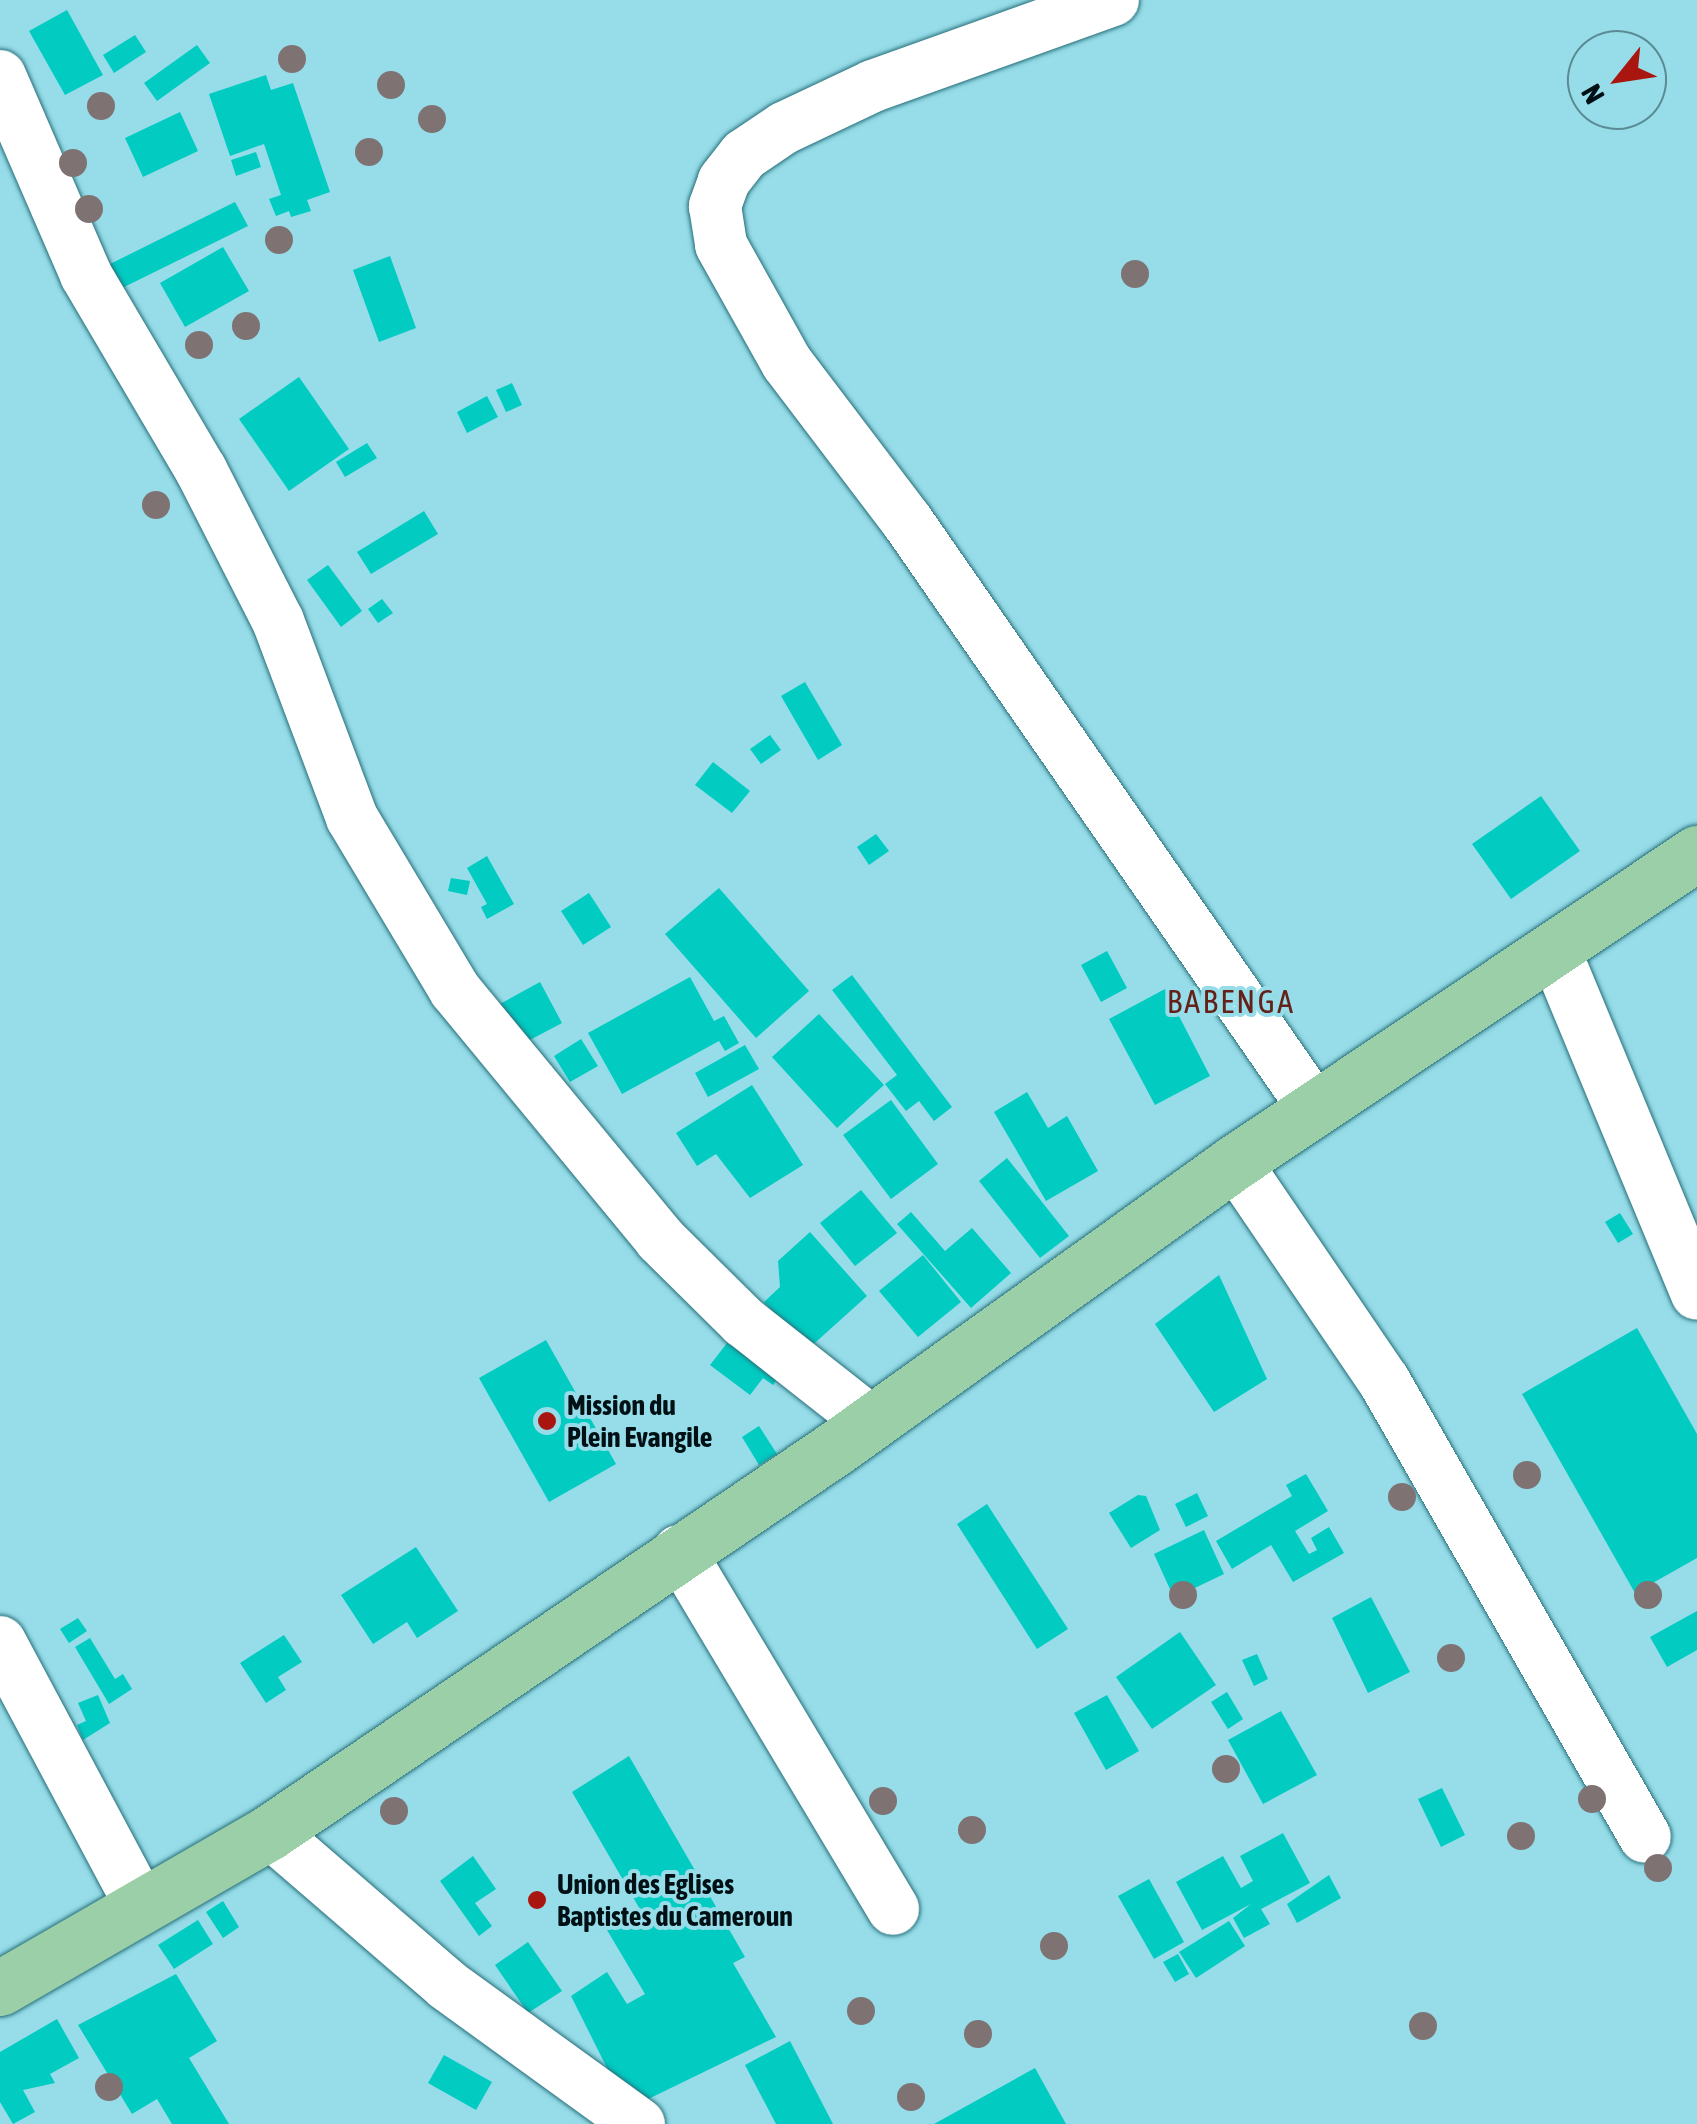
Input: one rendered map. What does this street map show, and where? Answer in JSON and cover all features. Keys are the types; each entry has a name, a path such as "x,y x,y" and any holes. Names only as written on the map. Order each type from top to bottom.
{"main road":[{"path":"0,1988 270,1832 871,1422 1235,1162 1697,852"}],"street":[{"path":"1113,0 874,86 784,128 744,155 724,181 715,206 721,246 786,364 908,521 1314,1108"},
{"path":"0,76 86,274 200,470 278,621 352,818 445,974 660,1240 744,1322 871,1422"},
{"path":"1554,949 1697,1294"},
{"path":"1235,1162 1384,1382 1644,1837"},
{"path":"679,1551 893,1909"},
{"path":"0,1642 141,1906"},
{"path":"270,1832 447,1985 638,2124"}],"building":[{"path":"67,10 103,75 65,95 29,31"},
{"path":"135,35 146,52 114,73 103,55"},
{"path":"197,45 210,63 157,101 144,83"},
{"path":"266,75 271,90 293,83 330,192 307,200 311,211 291,217 289,211 276,216 269,199 281,195 264,144 230,156 209,94"},
{"path":"180,112 198,151 143,177 125,138"},
{"path":"256,152 261,167 236,176 231,160"},
{"path":"235,202 248,226 120,289 108,265"},
{"path":"223,247 249,291 185,327 160,283"},
{"path":"390,256 416,328 379,342 353,270"},
{"path":"299,377 349,449 289,491 239,419"},
{"path":"512,383 522,405 506,412 496,390"},
{"path":"487,396 498,417 467,433 457,412"},
{"path":"367,443 377,458 345,477 336,462"},
{"path":"424,511 438,534 371,574 357,552"},
{"path":"328,565 362,611 341,627 307,580"},
{"path":"382,599 393,613 378,623 368,609"},
{"path":"805,682 842,745 818,760 781,696"},
{"path":"770,735 781,750 761,764 750,749"},
{"path":"713,762 750,791 732,813 695,785"},
{"path":"1541,796 1580,851 1511,899 1472,844"},
{"path":"876,834 889,851 869,865 857,847"},
{"path":"487,856 514,904 487,919 481,907 487,904 467,868"},
{"path":"451,878 470,881 467,895 448,891"},
{"path":"719,888 809,991 756,1038 665,934"},
{"path":"589,893 611,927 583,945 561,911"},
{"path":"1107,951 1127,988 1101,1002 1081,965"},
{"path":"852,975 952,1107 934,1121 919,1101 906,1111 885,1084 897,1075 832,990"},
{"path":"690,977 714,1021 724,1016 739,1043 725,1051 719,1041 622,1094 588,1033"},
{"path":"540,982 562,1023 511,1050 489,1010"},
{"path":"1165,989 1210,1076 1155,1105 1109,1019"},
{"path":"819,1014 884,1085 837,1128 772,1057"},
{"path":"581,1039 598,1066 570,1082 554,1056"},
{"path":"745,1045 759,1069 708,1097 695,1073"},
{"path":"752,1085 803,1165 750,1198 716,1154 697,1166 676,1133"},
{"path":"1027,1092 1048,1128 1067,1116 1098,1171 1046,1201 994,1112"},
{"path":"891,1100 938,1164 891,1199 843,1135"},
{"path":"1007,1158 1069,1236 1040,1258 979,1181"},
{"path":"861,1190 897,1233 855,1266 820,1223"},
{"path":"911,1212 945,1251 972,1228 1011,1273 971,1308 897,1224"},
{"path":"1620,1213 1633,1234 1618,1243 1605,1222"},
{"path":"810,1232 867,1296 807,1350 764,1302 780,1287 778,1261"},
{"path":"923,1255 961,1302 918,1337 879,1291"},
{"path":"1219,1275 1267,1379 1214,1412 1155,1324"},
{"path":"741,1325 789,1362 773,1385 763,1378 750,1395 710,1365"},
{"path":"1637,1328 1697,1434 1697,1558 1635,1593 1522,1394"},
{"name":"Mission du Plein Evangile","path":"546,1340 616,1464 549,1502 479,1378"},
{"path":"759,1426 777,1454 759,1465 742,1437"},
{"path":"1306,1474 1328,1511 1295,1531 1309,1554 1317,1550 1311,1538 1329,1527 1344,1553 1293,1582 1271,1545 1232,1569 1216,1541 1292,1496 1286,1485"},
{"path":"1197,1493 1208,1516 1186,1527 1175,1504"},
{"path":"1138,1495 1146,1496 1160,1530 1131,1548 1109,1513"},
{"path":"987,1504 1068,1629 1037,1649 957,1524"},
{"path":"1204,1530 1224,1574 1174,1598 1154,1554"},
{"path":"416,1547 458,1611 417,1638 407,1622 373,1644 341,1595"},
{"path":"1371,1597 1410,1672 1368,1693 1332,1618"},
{"path":"1697,1611 1697,1650 1667,1667 1650,1637"},
{"path":"78,1618 87,1631 69,1643 60,1629"},
{"path":"1180,1632 1216,1685 1152,1729 1116,1677"},
{"path":"284,1635 302,1662 278,1677 286,1690 266,1703 240,1663"},
{"path":"90,1638 115,1679 123,1674 132,1689 109,1704 75,1647"},
{"path":"1257,1654 1268,1679 1254,1686 1242,1660"},
{"path":"1227,1692 1243,1719 1228,1729 1211,1702"},
{"path":"98,1695 110,1723 83,1740 77,1725 86,1721 78,1703"},
{"path":"1107,1695 1139,1751 1106,1770 1074,1713"},
{"path":"1281,1711 1317,1775 1263,1804 1228,1740"},
{"path":"629,1756 745,1957 733,1963 776,2037 640,2103 625,2104 571,1996 607,1972 627,2004 645,1994 607,1930 641,1911 572,1792"},
{"path":"1442,1788 1465,1835 1441,1847 1418,1799"},
{"path":"1283,1833 1310,1883 1261,1909 1270,1924 1244,1938 1233,1918 1251,1904 1202,1930 1176,1882 1223,1856 1241,1888 1253,1881 1240,1856"},
{"path":"473,1856 496,1889 475,1903 492,1926 479,1936 440,1881"},
{"path":"1329,1875 1341,1898 1297,1923 1287,1904"},
{"path":"1149,1879 1184,1942 1154,1959 1118,1896"},
{"path":"223,1901 239,1927 223,1938 206,1912"},
{"path":"198,1920 213,1944 174,1969 158,1945"},
{"path":"1229,1921 1245,1946 1196,1978 1179,1952"},
{"path":"528,1942 562,1991 528,2013 495,1965"},
{"path":"1178,1954 1189,1974 1175,1982 1163,1962"},
{"path":"176,1974 217,2041 189,2058 229,2124 172,2124 157,2099 132,2114 78,2025"},
{"path":"57,2019 79,2058 50,2074 55,2083 23,2090 35,2112 13,2124 0,2102 0,2052"},
{"path":"790,2041 833,2124 776,2124 745,2065"},
{"path":"444,2055 492,2082 476,2110 428,2083"},
{"path":"1035,2068 1066,2124 934,2124"}],"place":[{"name":"Mission du Plein Evangile","path":"547,1421"},
{"name":"Union des Eglises Baptistes du Cameroun","path":"537,1900"}],"district":[{"name":"BABENGA","path":"1231,1002"}]}
